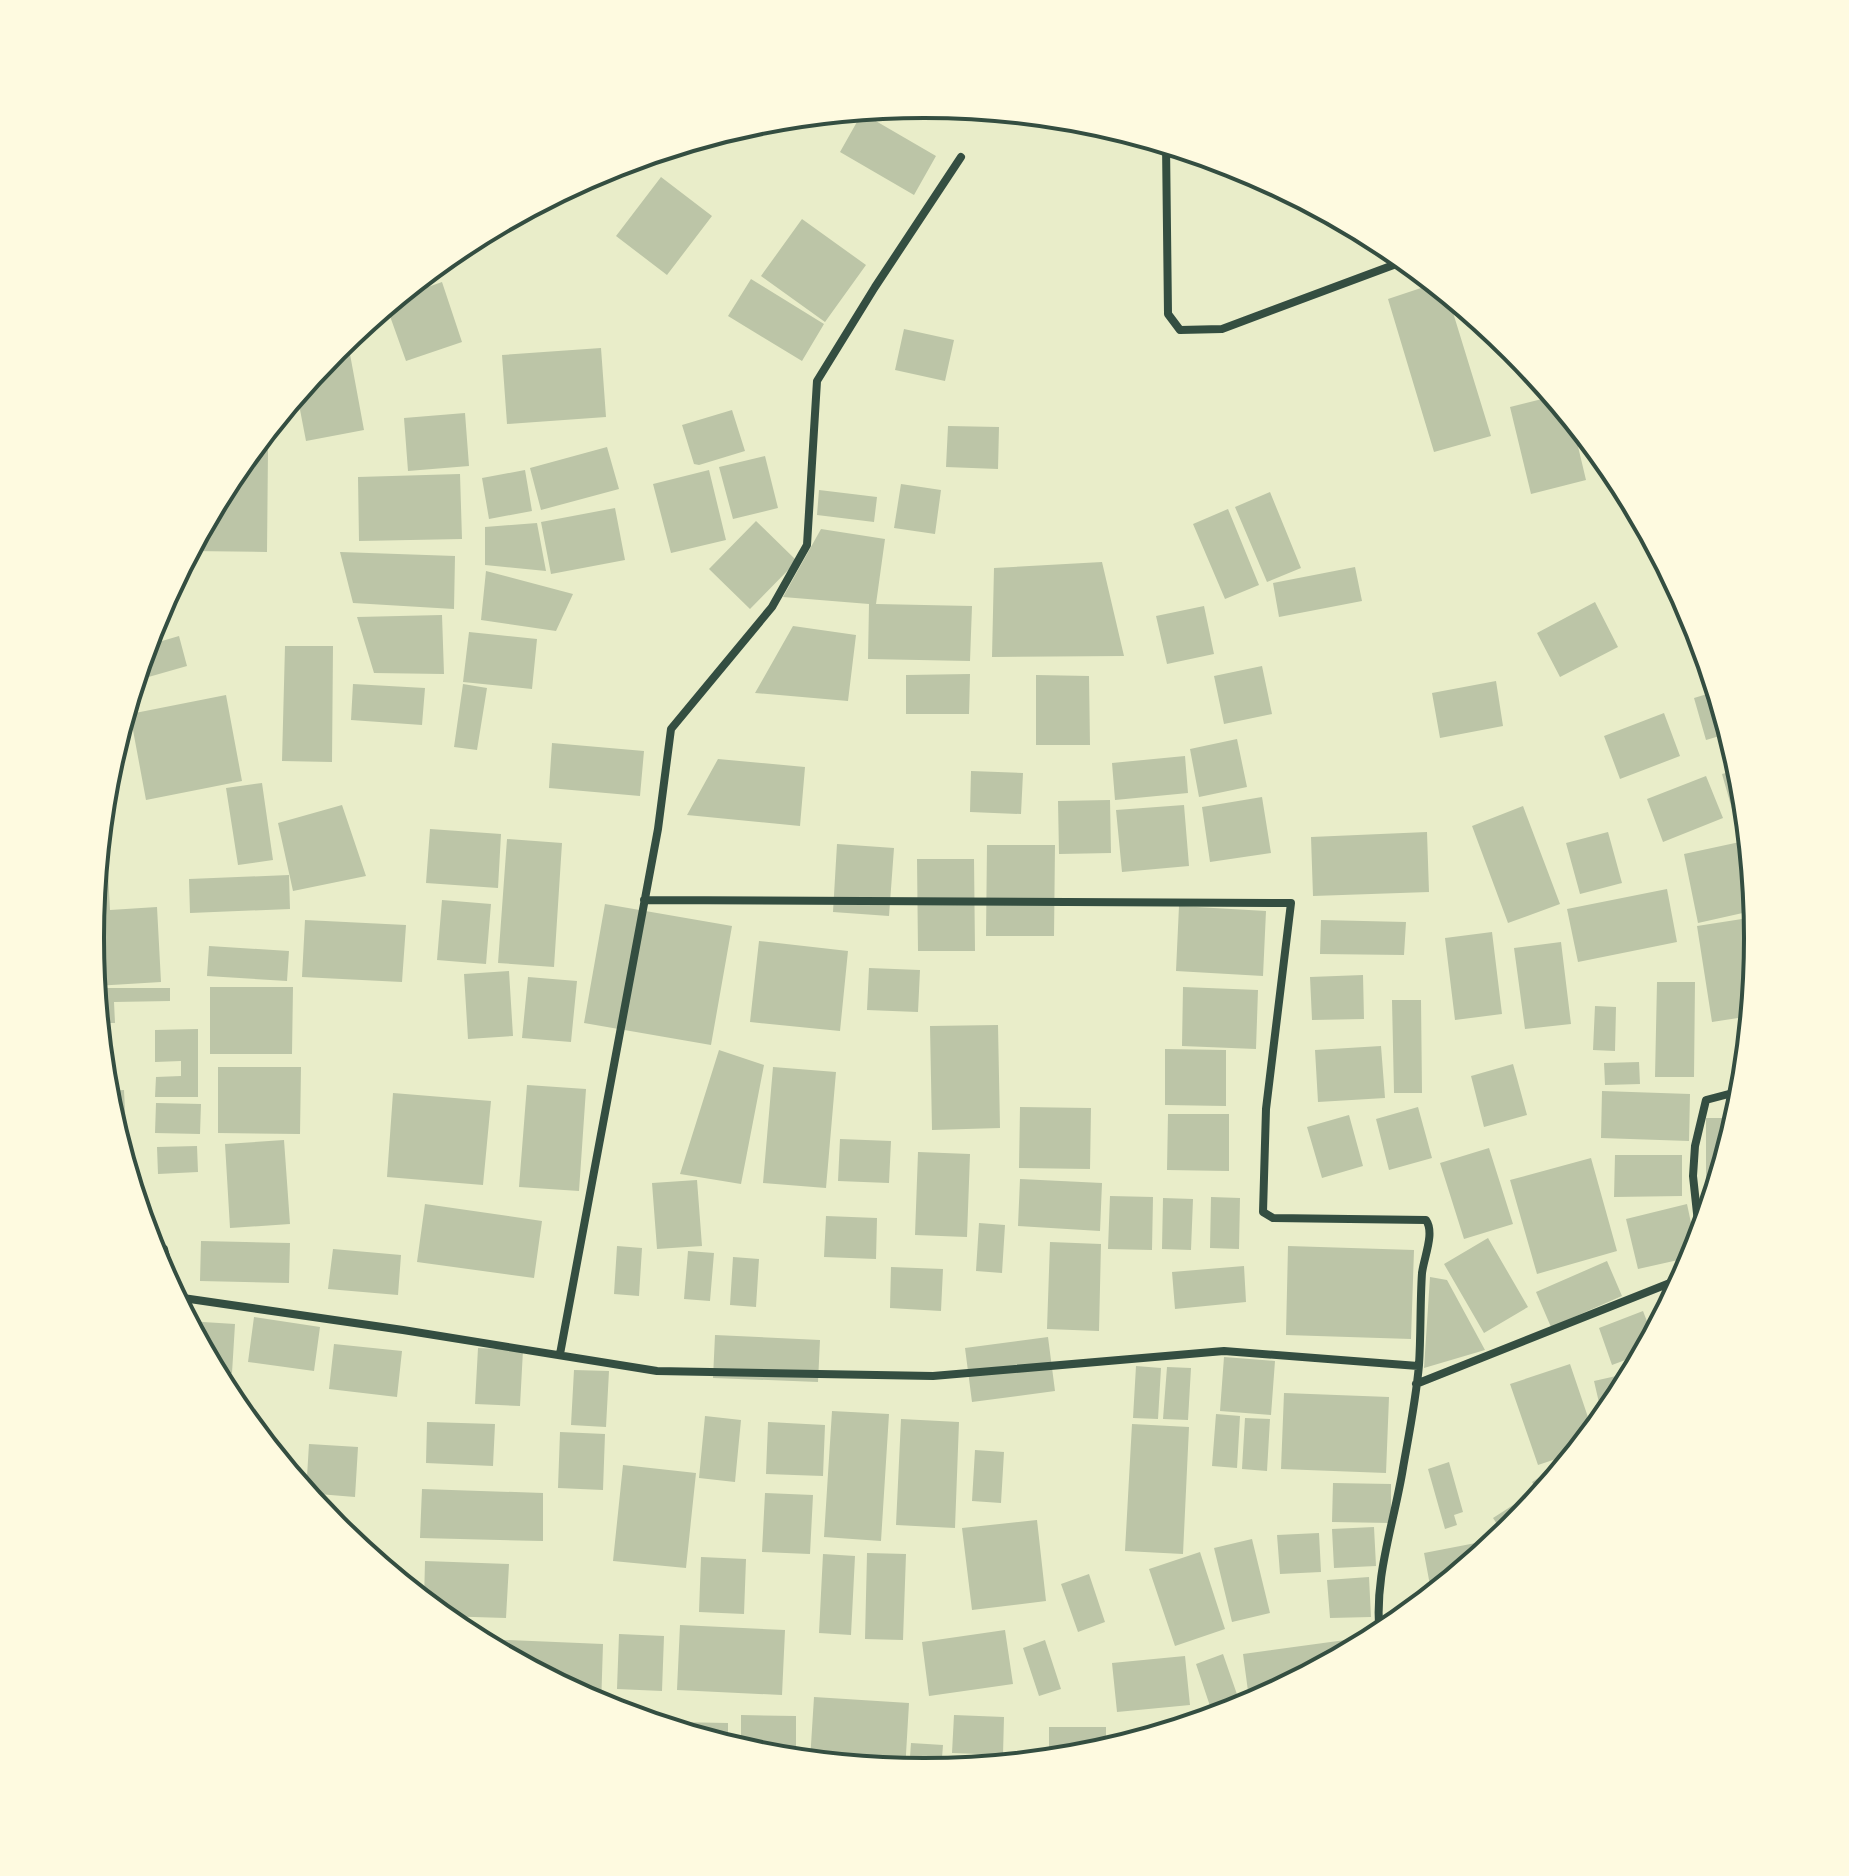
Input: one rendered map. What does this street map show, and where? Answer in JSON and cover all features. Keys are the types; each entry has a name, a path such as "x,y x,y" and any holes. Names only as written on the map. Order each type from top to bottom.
{"street":[{"path":"1166,154 1168,314 1180,330 1222,329 1393,265"},
{"path":"560,1354 658,829 671,729 772,607 807,545 817,381 961,157"},
{"path":"644,900 1291,903 1266,1109 1263,1212 1273,1218 1426,1220 1430,1228 1423,1271 1416,1384 1403,1470 1381,1571 1378,1621"},
{"path":"1697,1213 1693,1176 1695,1146 1706,1100 1730,1094"},
{"path":"1416,1384 1668,1284"},
{"path":"188,1299 657,1371 933,1376 1224,1351 1418,1366"}],"building":[{"path":"872,119 936,156 914,195 840,152 858,120"},
{"path":"661,177 712,216 667,275 616,236"},
{"path":"802,219 866,265 825,322 761,276"},
{"path":"751,279 824,324 802,361 728,316"},
{"path":"442,282 462,342 406,361 390,316 423,289"},
{"path":"1424,287 1452,311 1491,436 1434,452 1388,299"},
{"path":"904,329 954,340 945,381 895,370"},
{"path":"601,348 606,417 507,424 502,355"},
{"path":"350,353 364,430 306,441 300,407"},
{"path":"1543,399 1577,441 1586,480 1531,494 1510,407"},
{"path":"732,410 745,451 694,464 682,425"},
{"path":"465,413 469,466 408,471 404,418"},
{"path":"948,426 999,427 998,469 946,467"},
{"path":"607,447 619,489 541,510 530,468"},
{"path":"266,450 268,450 267,552 202,551 242,482"},
{"path":"765,456 778,508 733,519 719,467"},
{"path":"525,470 532,511 489,519 482,478"},
{"path":"709,470 726,540 671,553 653,484"},
{"path":"460,474 462,539 359,541 358,477"},
{"path":"901,484 941,490 935,534 894,528"},
{"path":"819,490 877,497 874,522 817,515"},
{"path":"1270,492 1301,568 1267,582 1235,507"},
{"path":"615,508 625,560 551,574 541,522"},
{"path":"1228,509 1259,585 1225,599 1193,524"},
{"path":"756,521 797,561 750,609 709,569"},
{"path":"537,523 546,571 485,565 485,527"},
{"path":"821,529 885,539 876,604 972,606 970,661 868,659 869,604 783,597"},
{"path":"340,552 455,556 454,609 353,603"},
{"path":"1102,562 1124,656 992,657 994,568"},
{"path":"1355,567 1362,601 1279,617 1273,583"},
{"path":"486,571 573,594 556,631 481,620"},
{"path":"1595,602 1618,647 1560,677 1537,633"},
{"path":"1204,606 1214,654 1167,664 1156,616"},
{"path":"442,615 444,674 374,673 357,617"},
{"path":"793,626 856,635 848,701 755,693"},
{"path":"469,632 537,639 532,689 463,682"},
{"path":"179,636 187,666 147,677 148,674 160,642"},
{"path":"285,646 333,646 332,762 282,761"},
{"path":"1262,666 1272,714 1224,724 1214,676"},
{"path":"970,674 969,714 906,714 906,675"},
{"path":"1036,675 1089,676 1090,745 1036,745"},
{"path":"1496,681 1503,726 1440,738 1432,693"},
{"path":"353,684 425,688 422,725 351,720"},
{"path":"463,684 487,688 477,750 454,747"},
{"path":"1707,694 1719,736 1706,740 1694,698"},
{"path":"226,695 242,781 146,800 132,726 136,713"},
{"path":"1664,713 1680,756 1620,779 1604,736"},
{"path":"1237,739 1247,787 1199,797 1190,749"},
{"path":"552,743 644,751 640,796 549,788"},
{"path":"1185,756 1188,793 1115,800 1112,763"},
{"path":"718,759 805,767 800,826 687,815"},
{"path":"971,771 1023,773 1021,814 970,812"},
{"path":"1728,772 1735,816 1734,816 1722,774"},
{"path":"1706,776 1723,818 1663,842 1647,799"},
{"path":"262,783 273,860 238,865 226,788"},
{"path":"1262,797 1271,853 1210,862 1202,807"},
{"path":"1110,800 1111,853 1059,854 1058,801"},
{"path":"342,805 366,876 293,891 278,823"},
{"path":"1184,805 1189,866 1122,872 1116,810"},
{"path":"1523,806 1560,904 1508,923 1472,826"},
{"path":"430,829 501,834 498,888 426,883"},
{"path":"1427,832 1429,892 1313,896 1311,837"},
{"path":"1608,832 1622,883 1580,894 1566,843"},
{"path":"507,839 562,843 554,967 498,963"},
{"path":"1739,842 1744,913 1698,923 1684,854"},
{"path":"837,844 894,848 889,916 833,912"},
{"path":"987,845 1055,845 1054,936 986,936"},
{"path":"917,859 974,859 975,951 918,951"},
{"path":"107,873 110,910 157,907 161,982 106,985"},
{"path":"289,875 290,909 190,913 189,879"},
{"path":"1667,889 1677,942 1578,962 1567,909"},
{"path":"442,900 491,904 486,964 437,960"},
{"path":"605,904 732,926 711,1045 584,1023"},
{"path":"1179,906 1266,911 1263,976 1176,971"},
{"path":"1742,919 1745,939 1741,1018 1712,1022 1697,926"},
{"path":"305,920 406,925 402,982 302,977"},
{"path":"1321,920 1406,922 1404,955 1320,954"},
{"path":"1492,932 1502,1014 1455,1020 1445,938"},
{"path":"759,941 848,951 840,1031 750,1022"},
{"path":"1561,942 1571,1024 1525,1029 1514,948"},
{"path":"209,946 289,951 287,981 207,976"},
{"path":"869,968 920,970 918,1012 867,1010"},
{"path":"509,971 513,1036 468,1039 464,974"},
{"path":"1363,975 1364,1019 1312,1020 1310,977"},
{"path":"528,977 577,981 571,1042 522,1038"},
{"path":"1657,982 1695,982 1694,1077 1655,1077"},
{"path":"210,987 293,987 292,1054 210,1054"},
{"path":"1183,987 1258,990 1256,1049 1182,1046"},
{"path":"106,988 170,988 170,1001 114,1002 115,1023 109,1023"},
{"path":"1392,1000 1421,1000 1422,1093 1394,1093"},
{"path":"1595,1006 1616,1007 1615,1051 1593,1050"},
{"path":"998,1025 1000,1128 932,1130 930,1026"},
{"path":"198,1029 198,1097 155,1097 156,1077 181,1076 181,1061 155,1062 155,1030"},
{"path":"1381,1046 1385,1098 1318,1102 1315,1050"},
{"path":"1165,1049 1226,1050 1226,1106 1165,1105"},
{"path":"719,1050 764,1065 741,1184 680,1174"},
{"path":"1639,1062 1640,1084 1605,1085 1604,1063"},
{"path":"1513,1064 1527,1115 1484,1127 1471,1076"},
{"path":"218,1067 301,1067 300,1134 218,1133"},
{"path":"773,1067 836,1072 826,1188 763,1183"},
{"path":"527,1085 586,1089 579,1191 519,1187"},
{"path":"119,1090 124,1090 126,1122 120,1098"},
{"path":"1602,1091 1690,1094 1689,1141 1601,1138"},
{"path":"393,1093 491,1101 483,1185 387,1177"},
{"path":"156,1103 201,1104 200,1134 155,1133"},
{"path":"1020,1107 1091,1108 1090,1169 1019,1168"},
{"path":"1418,1107 1432,1158 1389,1170 1376,1119"},
{"path":"1168,1114 1229,1114 1229,1171 1167,1170"},
{"path":"1349,1115 1363,1166 1322,1178 1307,1127"},
{"path":"1706,1118 1724,1118 1717,1150 1706,1186"},
{"path":"840,1139 891,1141 889,1183 838,1181"},
{"path":"284,1140 290,1224 230,1228 225,1144"},
{"path":"197,1146 198,1172 158,1174 157,1147"},
{"path":"1489,1148 1513,1224 1464,1239 1440,1163"},
{"path":"918,1152 970,1154 967,1237 915,1235"},
{"path":"1615,1155 1682,1155 1682,1196 1614,1197"},
{"path":"1591,1158 1617,1251 1537,1274 1510,1180"},
{"path":"1020,1179 1102,1183 1100,1231 1018,1226"},
{"path":"697,1180 702,1246 657,1249 652,1183"},
{"path":"1110,1196 1153,1197 1152,1250 1108,1249"},
{"path":"1211,1197 1240,1198 1239,1249 1210,1248"},
{"path":"1163,1198 1193,1199 1191,1250 1162,1249"},
{"path":"425,1204 542,1221 534,1278 417,1262"},
{"path":"1687,1204 1692,1227 1679,1260 1638,1269 1626,1219"},
{"path":"826,1216 877,1218 876,1259 824,1257"},
{"path":"979,1223 1005,1225 1002,1273 976,1271"},
{"path":"1488,1238 1528,1307 1484,1333 1444,1264"},
{"path":"201,1241 290,1243 289,1283 200,1281"},
{"path":"1050,1242 1101,1244 1099,1331 1047,1329"},
{"path":"617,1246 642,1248 639,1296 614,1294"},
{"path":"1288,1246 1414,1250 1411,1339 1286,1335"},
{"path":"333,1249 401,1255 398,1295 328,1289"},
{"path":"688,1251 714,1253 710,1301 684,1299"},
{"path":"733,1257 759,1259 756,1307 730,1305"},
{"path":"1607,1261 1622,1296 1551,1327 1536,1292"},
{"path":"1244,1266 1246,1302 1175,1309 1172,1272"},
{"path":"891,1267 943,1269 941,1311 890,1308"},
{"path":"1430,1277 1447,1280 1485,1350 1424,1368"},
{"path":"1643,1311 1648,1324 1628,1359 1612,1365 1599,1328"},
{"path":"254,1317 320,1327 314,1371 248,1362"},
{"path":"200,1322 235,1324 232,1373 229,1373"},
{"path":"715,1335 820,1340 818,1382 713,1378"},
{"path":"1048,1337 1055,1391 972,1402 965,1348"},
{"path":"334,1344 402,1351 397,1397 329,1389"},
{"path":"478,1348 523,1350 520,1406 475,1404"},
{"path":"1224,1357 1275,1361 1271,1415 1220,1411"},
{"path":"1570,1364 1589,1419 1558,1458 1538,1465 1510,1384"},
{"path":"1136,1366 1161,1368 1158,1419 1133,1418"},
{"path":"1167,1367 1191,1368 1188,1420 1163,1419"},
{"path":"574,1370 609,1371 606,1427 571,1425"},
{"path":"1618,1376 1599,1404 1594,1381"},
{"path":"1284,1393 1389,1397 1386,1473 1281,1469"},
{"path":"832,1411 889,1414 881,1541 824,1537"},
{"path":"1216,1414 1240,1416 1237,1468 1212,1466"},
{"path":"705,1416 741,1420 735,1482 699,1478"},
{"path":"1245,1418 1270,1419 1267,1471 1242,1469"},
{"path":"901,1419 959,1422 955,1528 896,1525"},
{"path":"427,1422 495,1424 493,1466 426,1463"},
{"path":"768,1422 825,1425 823,1476 766,1474"},
{"path":"1132,1424 1189,1427 1183,1554 1125,1551"},
{"path":"560,1432 605,1434 603,1490 558,1488"},
{"path":"309,1444 358,1447 355,1497 322,1494 307,1478"},
{"path":"975,1450 1004,1452 1001,1503 972,1501"},
{"path":"1449,1462 1463,1512 1454,1515 1457,1525 1445,1529 1428,1469"},
{"path":"623,1465 696,1473 686,1568 613,1561"},
{"path":"1546,1473 1535,1486 1532,1482"},
{"path":"1333,1483 1391,1484 1391,1523 1332,1522"},
{"path":"422,1489 543,1493 543,1541 420,1538"},
{"path":"765,1493 813,1495 810,1554 762,1552"},
{"path":"1521,1500 1521,1500 1498,1525 1493,1518"},
{"path":"1037,1520 1046,1601 972,1610 962,1528"},
{"path":"1374,1527 1376,1566 1334,1568 1332,1529"},
{"path":"1319,1533 1321,1572 1280,1574 1277,1535"},
{"path":"1252,1539 1270,1613 1232,1622 1214,1548"},
{"path":"1479,1542 1430,1584 1424,1553"},
{"path":"1200,1552 1225,1629 1175,1646 1149,1569"},
{"path":"867,1553 906,1554 903,1640 865,1639"},
{"path":"823,1554 855,1556 851,1635 819,1633"},
{"path":"701,1557 746,1559 744,1614 699,1612"},
{"path":"425,1561 509,1564 506,1618 464,1617 424,1588"},
{"path":"1089,1574 1105,1622 1078,1632 1061,1584"},
{"path":"1369,1577 1371,1617 1330,1618 1327,1580"},
{"path":"680,1625 785,1630 782,1695 677,1690"},
{"path":"1005,1630 1013,1684 929,1696 922,1642"},
{"path":"619,1634 664,1636 662,1691 617,1689"},
{"path":"1350,1639 1248,1691 1243,1654"},
{"path":"500,1640 603,1644 601,1692"},
{"path":"1045,1640 1061,1689 1039,1696 1023,1648"},
{"path":"1223,1654 1238,1696 1210,1707 1196,1664"},
{"path":"1185,1656 1190,1705 1117,1712 1112,1663"},
{"path":"814,1697 909,1703 906,1758 811,1750"},
{"path":"741,1715 796,1716 796,1748 741,1738"},
{"path":"954,1715 1004,1717 1003,1754 952,1753"},
{"path":"684,1722 728,1723 728,1735"},
{"path":"1049,1727 1106,1727 1106,1738 1049,1748"},
{"path":"911,1743 943,1745 942,1758 910,1758"}]}
